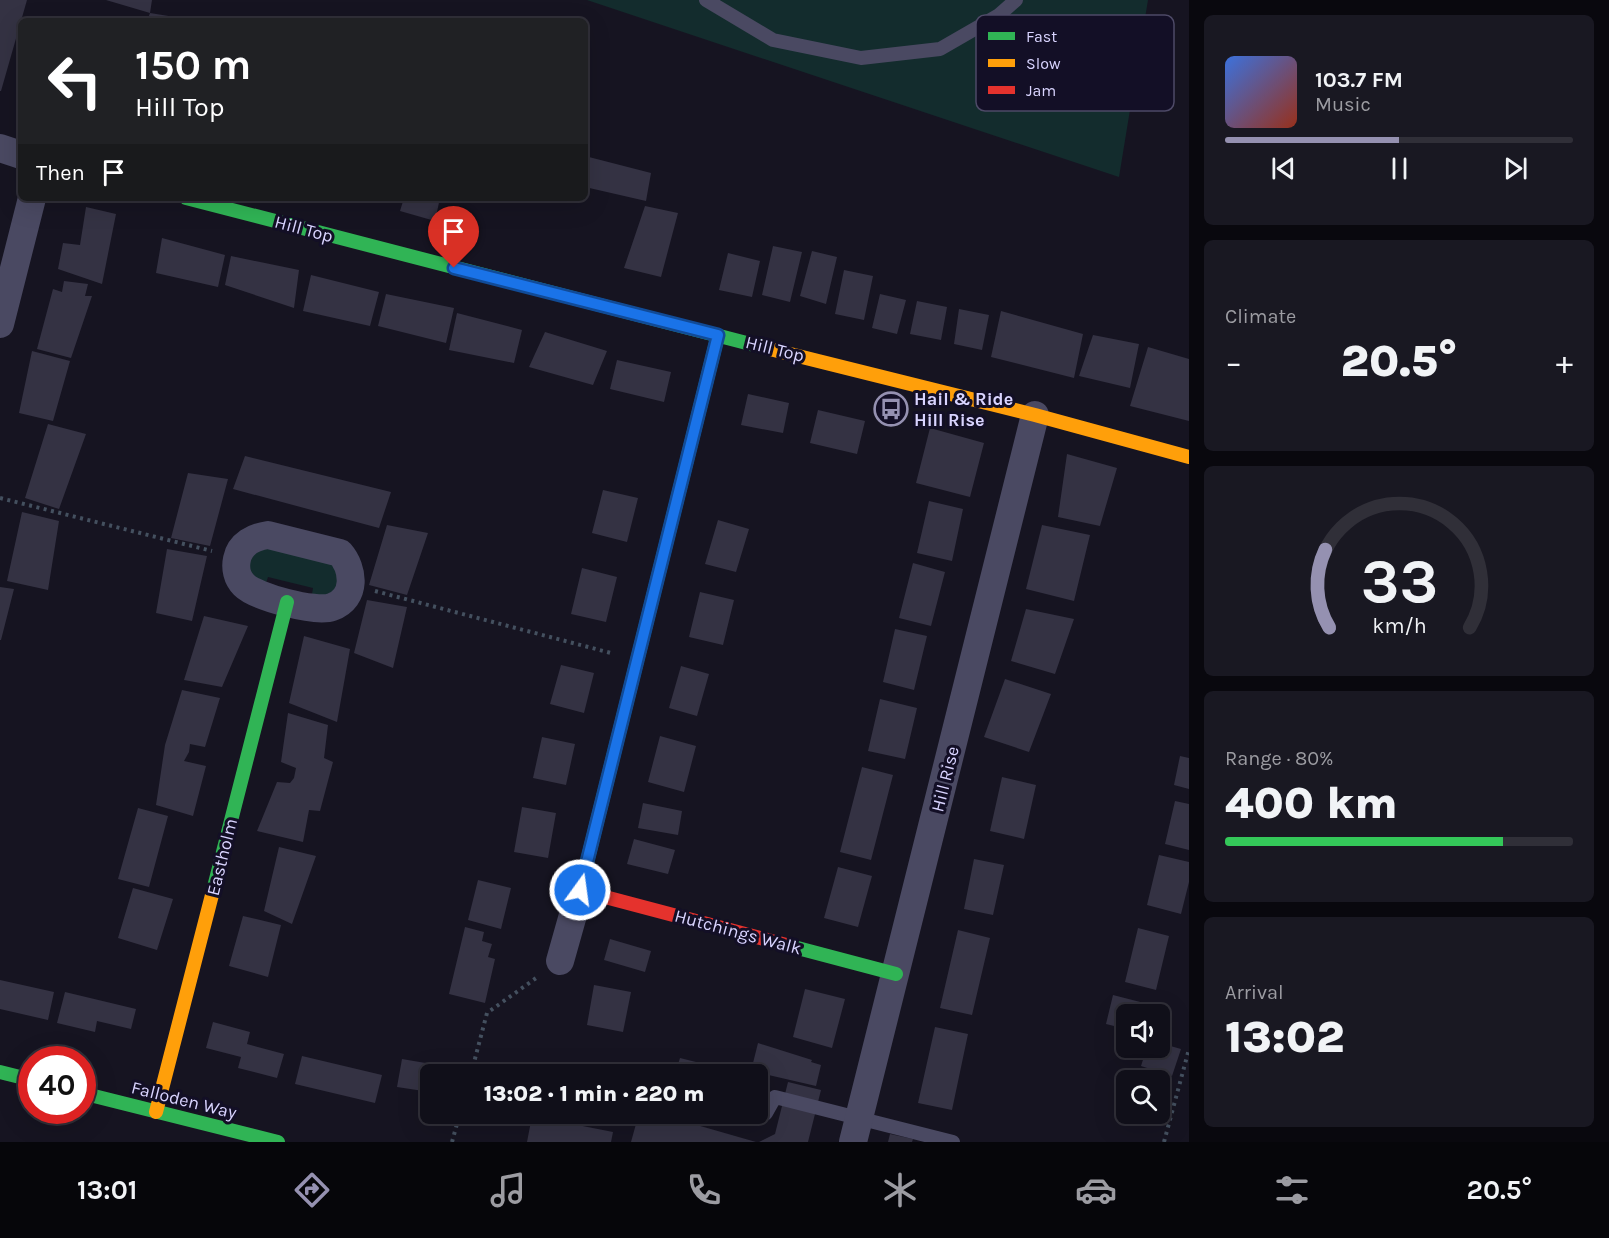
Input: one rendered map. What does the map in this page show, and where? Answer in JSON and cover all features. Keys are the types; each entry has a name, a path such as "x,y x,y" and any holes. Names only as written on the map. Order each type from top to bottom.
{"main road":[{"name":"Hill Top","path":"198,201 1035,415 1189,457"},
{"path":"580,890 718,335"},
{"name":"Eastholm","path":"156,1112 287,602"},
{"name":"Hutchings Walk","path":"580,890 896,974"},
{"path":"0,1072 18,1076"},
{"name":"Falloden Way","path":"96,1097 278,1142"}],"street":[{"path":"0,148 18,153"},
{"path":"0,324 31,201"},
{"name":"Hill Rise","path":"856,1130 1035,415"},
{"path":"278,536 340,553 347,561 351,572 351,584 348,594 331,608 315,608 287,602 260,595 245,586 236,568 237,557 247,542 256,537 278,536"},
{"path":"560,961 580,890"}],"lane":[{"path":"706,0 773,40 861,58 940,49 976,28"},
{"path":"999,15 1016,0"},
{"path":"768,1109 775,1097 856,1130 953,1142"}],"path":[{"path":"0,498 237,557"},
{"path":"351,584 637,659"},
{"path":"474,1064 487,1012 560,961"},
{"path":"1164,1142 1189,1049"},
{"path":"453,1142 457,1124"}],"green space":[{"path":"587,0 1148,0 1146,15 976,15 976,111 1130,111 1119,177"},
{"path":"259,544 335,560 341,590 311,600 313,588 268,577 264,589 250,580 245,559"}],"building":[{"path":"0,0 27,0 22,18 18,18 18,32 0,91"},
{"path":"106,0 152,0 150,13"},
{"path":"150,13 181,18 148,18"},
{"path":"588,157 651,173 646,201 588,188"},
{"path":"403,201 439,201 435,221 400,211"},
{"path":"645,206 678,213 661,277 624,268"},
{"path":"86,207 116,214 102,284 58,269 63,243 80,245"},
{"path":"162,238 225,255 218,287 156,273"},
{"path":"773,246 802,252 790,302 762,295"},
{"path":"812,251 837,257 826,304 800,296"},
{"path":"728,253 760,261 752,297 719,290"},
{"path":"231,256 299,270 294,308 225,285"},
{"path":"844,270 873,276 864,320 835,314"},
{"path":"311,275 379,292 370,326 303,311"},
{"path":"64,281 88,284 85,296 92,296 71,358 37,349 53,289 62,292"},
{"path":"386,294 454,308 446,343 378,326"},
{"path":"880,294 906,300 897,334 872,328"},
{"path":"917,301 947,307 941,340 910,334"},
{"path":"959,309 989,315 982,350 954,344"},
{"path":"1001,311 1083,334 1074,378 991,357"},
{"path":"457,313 522,330 514,363 449,350"},
{"path":"545,332 607,351 593,385 529,367"},
{"path":"1093,335 1139,344 1130,388 1079,376"},
{"path":"1148,347 1189,359 1189,421 1130,406"},
{"path":"32,351 70,361 53,421 19,413"},
{"path":"617,360 671,372 664,402 610,389"},
{"path":"748,394 789,403 783,433 741,425"},
{"path":"818,410 865,421 857,454 810,443"},
{"path":"48,424 86,434 59,509 25,498"},
{"path":"930,428 984,443 970,497 916,483"},
{"path":"1067,454 1117,468 1100,526 1058,517"},
{"path":"245,456 391,492 379,528 233,489"},
{"path":"188,473 228,479 210,546 171,538"},
{"path":"603,490 638,498 627,542 592,533"},
{"path":"929,501 963,509 952,561 917,553"},
{"path":"22,512 59,521 48,590 7,581"},
{"path":"718,520 749,529 736,572 705,564"},
{"path":"387,525 428,533 407,595 369,585"},
{"path":"1042,525 1090,535 1074,601 1026,589"},
{"path":"167,549 207,556 192,621 156,613"},
{"path":"913,563 945,572 931,626 899,618"},
{"path":"582,568 617,577 606,622 571,614"},
{"path":"0,587 14,589 1,640 0,640"},
{"path":"700,592 734,600 723,645 689,637"},
{"path":"367,600 407,607 393,668 354,653"},
{"path":"1026,609 1074,619 1055,674 1011,661"},
{"path":"204,616 248,626 222,687 184,680"},
{"path":"895,629 927,636 914,690 883,682"},
{"path":"304,636 350,649 337,722 289,703"},
{"path":"561,665 594,673 584,713 550,704"},
{"path":"681,666 709,674 697,716 669,708"},
{"path":"1005,679 1051,694 1029,752 984,737"},
{"path":"182,690 220,698 205,747 190,744 184,761 206,766 193,816 156,805 165,745"},
{"path":"880,699 917,708 905,759 868,751"},
{"path":"288,713 328,725 324,758 333,762 320,811 309,810 303,842 257,831 277,782 290,783 294,778 296,768 281,762"},
{"path":"660,736 696,746 684,792 648,782"},
{"path":"542,737 575,744 566,785 533,778"},
{"path":"1180,756 1189,758 1189,789 1174,785"},
{"path":"862,767 893,775 871,860 840,852"},
{"path":"1002,777 1036,785 1024,839 990,831"},
{"path":"1175,801 1189,804 1189,850 1165,844"},
{"path":"643,803 682,811 678,835 638,828"},
{"path":"522,807 556,813 548,858 514,852"},
{"path":"138,808 168,816 149,887 118,879"},
{"path":"634,839 675,850 668,874 627,864"},
{"path":"279,847 316,856 292,924 264,911"},
{"path":"1159,855 1189,862 1189,882 1181,914 1147,905"},
{"path":"974,859 1004,865 993,915 964,909"},
{"path":"838,867 872,876 858,927 824,918"},
{"path":"478,880 511,888 501,929 468,920"},
{"path":"133,888 173,899 157,950 118,938"},
{"path":"243,916 281,925 268,977 229,966"},
{"path":"465,927 484,932 482,941 492,944 488,957 495,959 485,1003 449,994"},
{"path":"1138,928 1169,936 1156,990 1125,982"},
{"path":"958,930 990,938 972,1015 940,1008"},
{"path":"610,939 651,951 645,972 604,960"},
{"path":"0,980 54,992 48,1020 0,1009"},
{"path":"594,985 631,992 623,1032 587,1025"},
{"path":"805,989 845,999 832,1048 793,1037"},
{"path":"65,992 136,1009 131,1029 97,1021 95,1032 57,1023"},
{"path":"1113,995 1148,1004 1116,1004 1116,1026 1106,1024"},
{"path":"213,1022 250,1032 247,1044 284,1054 277,1078 238,1068 241,1057 206,1048"},
{"path":"935,1027 968,1034 952,1110 918,1103"},
{"path":"758,1043 821,1065 816,1086 768,1075 768,1064 753,1064"},
{"path":"1170,1046 1181,1049 1172,1076 1170,1070 1153,1070 1141,1066 1144,1058 1170,1058"},
{"path":"302,1056 382,1075 375,1103 295,1084"},
{"path":"680,1058 704,1064 678,1064"},
{"path":"402,1059 431,1064 420,1064 420,1090 397,1087"},
{"path":"788,1082 821,1090 808,1142 759,1142 775,1134"},
{"path":"530,1124 572,1124 613,1132 611,1142 527,1142"},
{"path":"636,1124 693,1124 756,1142 631,1142"},
{"path":"890,1134 913,1139 912,1142 888,1142"}],"traffic: fast":[{"path":"198,201 762,347"},
{"path":"590,893 580,890 718,335"},
{"path":"213,891 287,602"},
{"path":"790,946 896,974"},
{"path":"0,1072 18,1076"},
{"path":"96,1096 278,1142"}],"traffic: slow":[{"path":"762,347 1035,415 1189,457"},
{"path":"156,1112 213,891"}],"traffic: jam":[{"path":"590,893 790,946"}],"place":[{"name":"Hail & Ride Hill Rise","path":"891,409"}],"route":[{"path":"454,268 718,335 580,890"}]}
